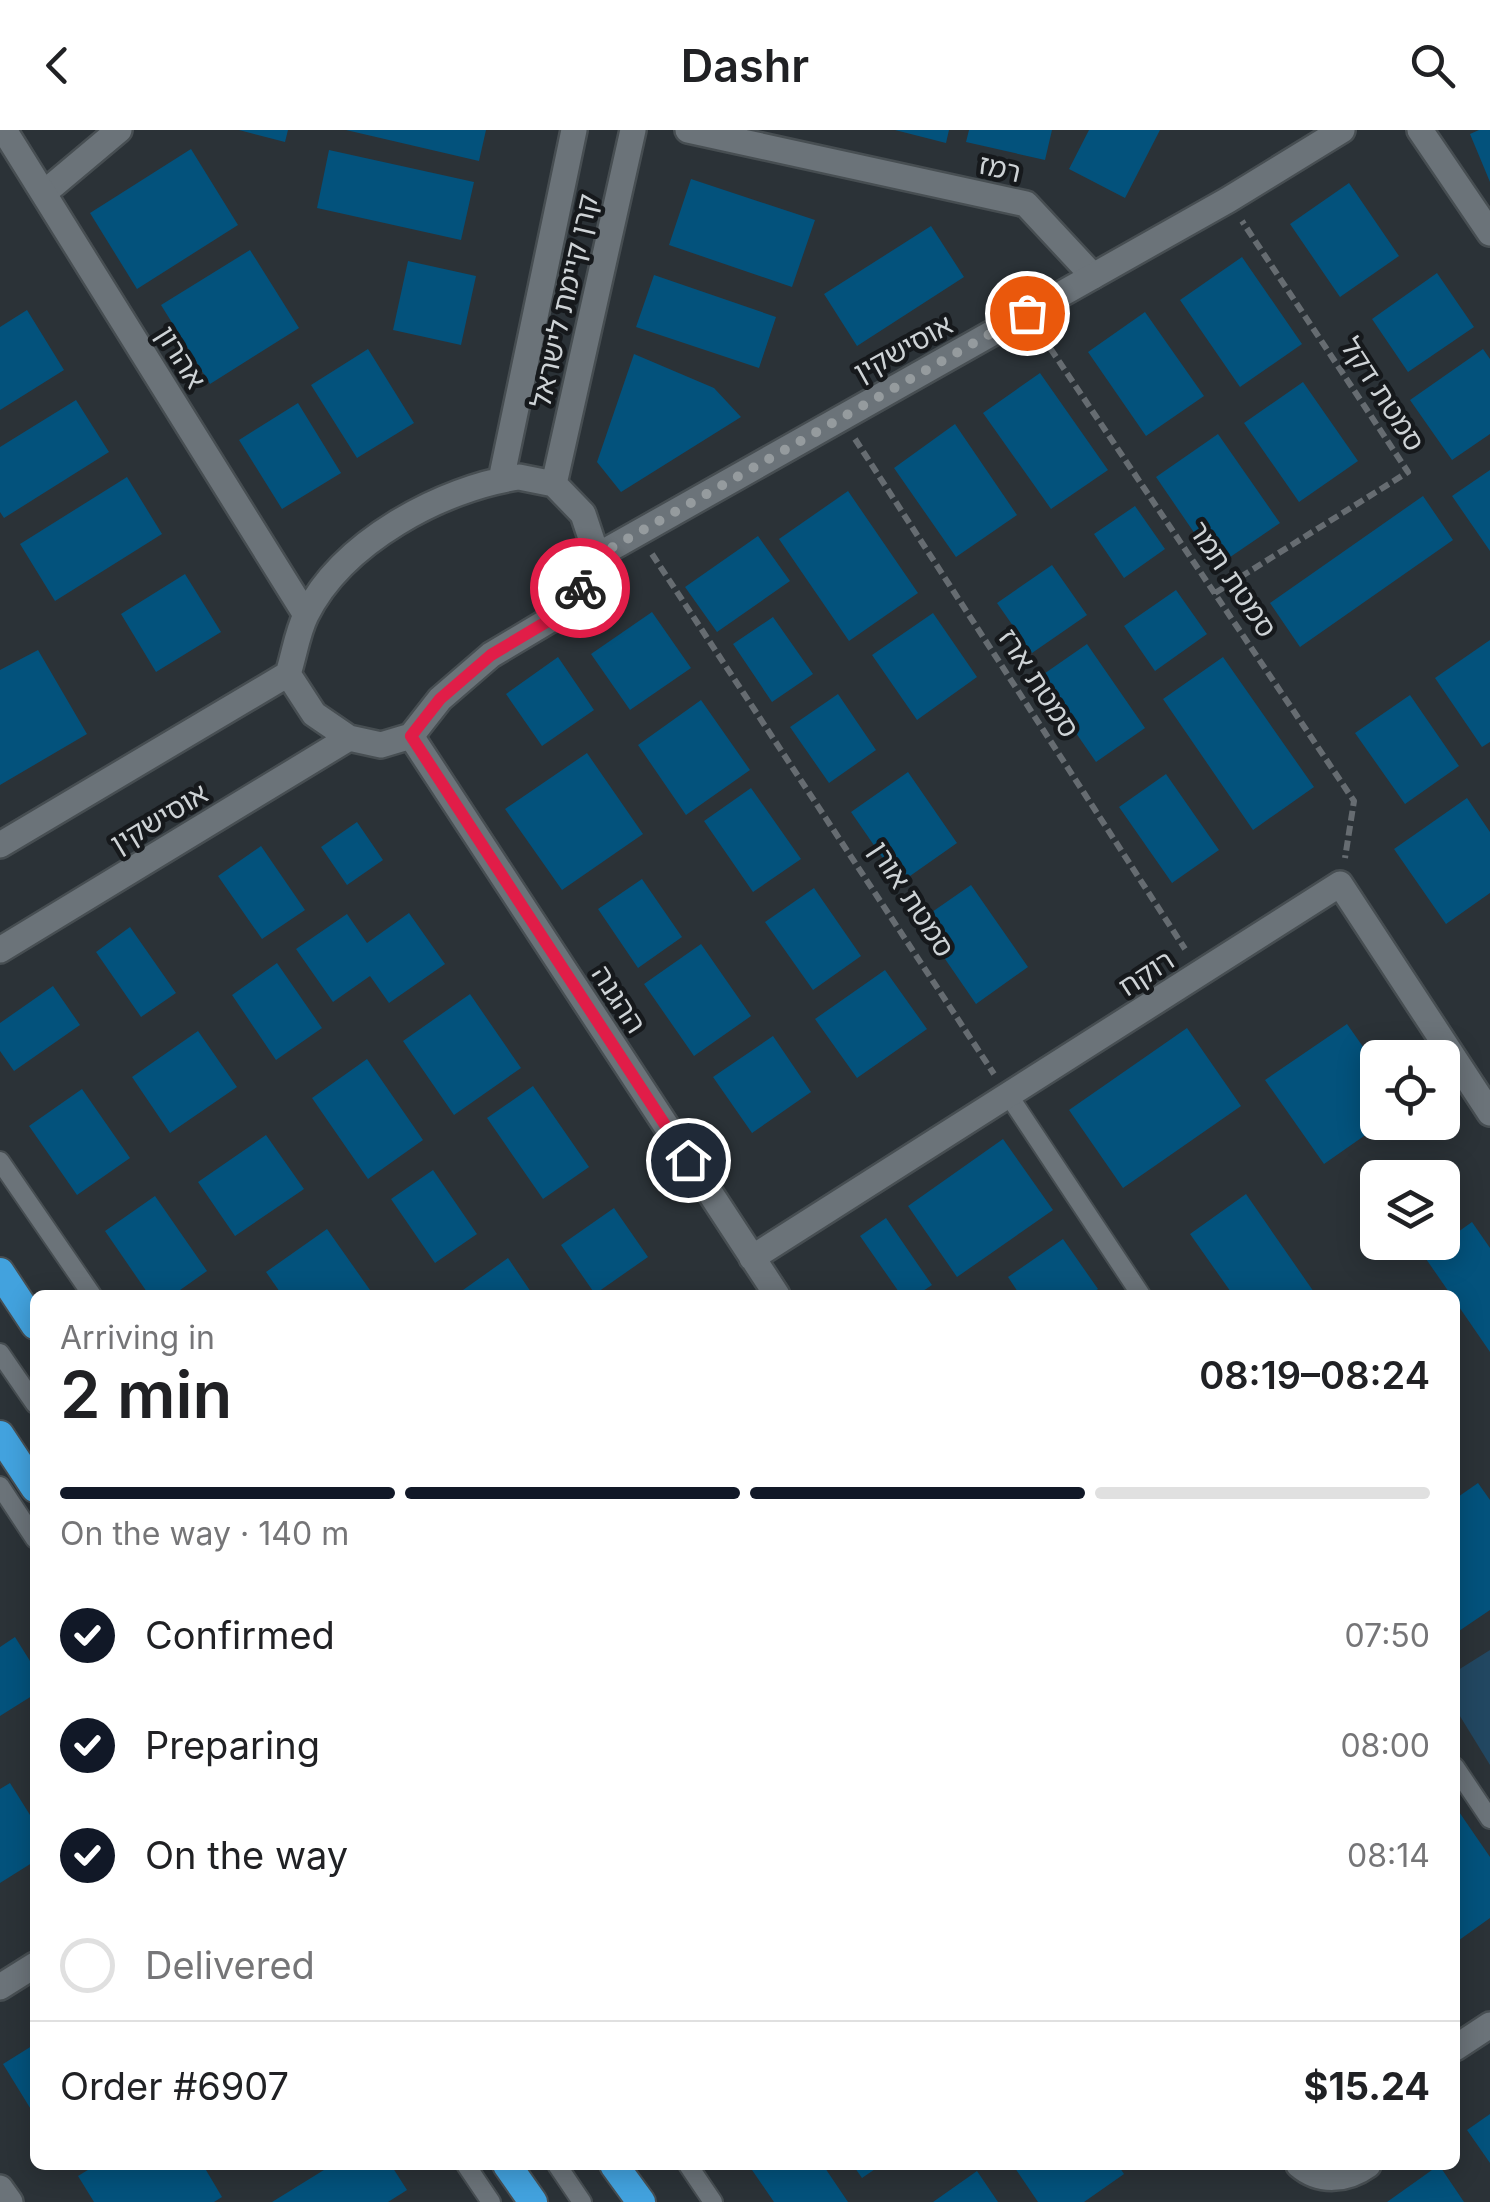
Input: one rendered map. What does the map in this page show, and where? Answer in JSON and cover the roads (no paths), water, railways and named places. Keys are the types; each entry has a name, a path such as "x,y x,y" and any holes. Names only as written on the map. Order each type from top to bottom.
{"highway":[{"path":"0,1272 30,1317"},
{"path":"0,1435 30,1480"},
{"path":"511,2170 533,2202"},
{"path":"618,2170 641,2202"}],"street":[{"name":"אהרון","path":"4,130 306,616"},
{"path":"44,194 119,130"},
{"name":"קרן קיימת לישראל","path":"502,480 574,130"},
{"name":"קרן קיימת לישראל","path":"554,484 633,130"},
{"name":"רמז","path":"688,130 1026,204 1093,276"},
{"name":"אוסישקין","path":"597,556 1228,200 1342,130"},
{"path":"1420,130 1490,233"},
{"path":"519,477 554,484 583,514 597,556 582,586 558,615 491,655 440,699 411,736 381,745 350,738 314,714 288,674 306,616 335,576 364,547 438,499 519,477"},
{"name":"אוסישקין","path":"0,845 288,674"},
{"name":"ההגנה","path":"411,736 774,1290"},
{"name":"אוסישקין","path":"0,950 350,738"},
{"name":"רוקח","path":"752,1258 1340,884 1490,1113"},
{"path":"0,1987 30,1968"},
{"path":"1460,2045 1490,2025"},
{"path":"1309,2170 1342,2190 1361,2170"},
{"path":"0,2188 10,2202"}],"lane":[{"path":"1009,1096 1138,1290"},
{"path":"0,1161 89,1290"},
{"path":"0,1353 30,1397"},
{"path":"0,1486 30,1531"},
{"path":"1460,1774 1490,1819"},
{"path":"469,2170 491,2202"},
{"path":"560,2170 582,2202"},
{"path":"692,2170 714,2202"}]}
